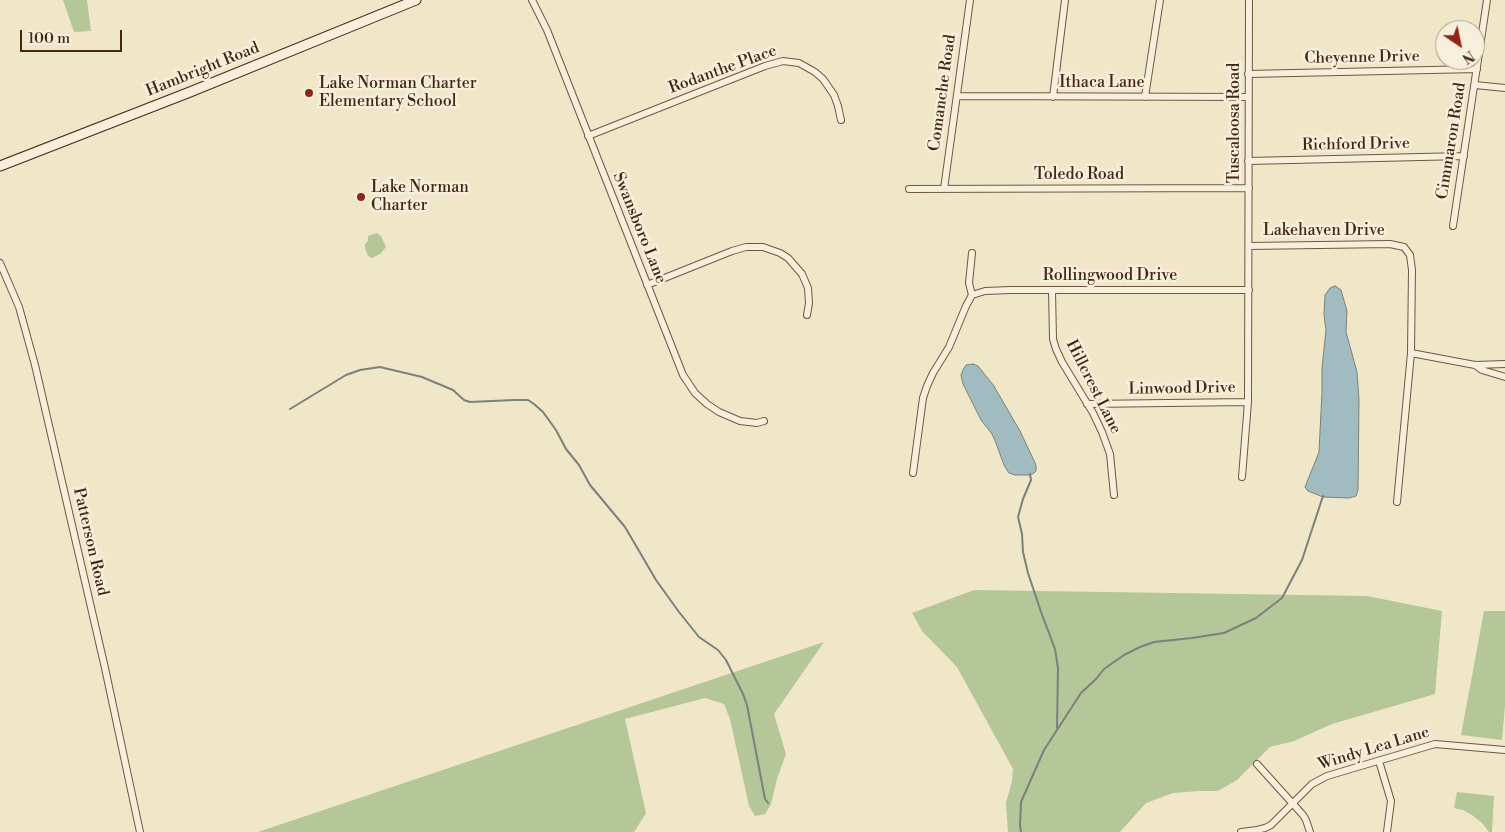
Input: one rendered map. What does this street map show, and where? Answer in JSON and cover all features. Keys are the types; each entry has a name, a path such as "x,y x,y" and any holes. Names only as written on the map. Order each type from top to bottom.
{"main road":[{"name":"Hambright Road","path":"0,166 190,92 416,0"}],"street":[{"name":"Swansboro Lane","path":"532,0 547,30 683,376 695,393 711,408 730,417 748,422 764,421"},
{"name":"Comanche Road","path":"944,189 970,0"},
{"path":"1053,97 1065,0"},
{"path":"1145,97 1160,0"},
{"name":"Tuscaloosa Road","path":"1249,0 1249,246"},
{"name":"Cimmaron Road","path":"1484,20 1487,0"},
{"name":"Rodanthe Place","path":"588,136 765,66 784,61 799,63 823,79 834,95 841,120"},
{"name":"Cheyenne Drive","path":"1248,74 1435,70"},
{"name":"Cimmaron Road","path":"1453,226 1477,70"},
{"path":"1475,85 1505,88"},
{"name":"Ithaca Lane","path":"956,96 1248,97"},
{"name":"Richford Drive","path":"1248,161 1464,156"},
{"name":"Toledo Road","path":"909,189 1248,188"},
{"name":"Lakehaven Drive","path":"1242,478 1248,402 1249,246 1390,244 1404,247 1412,261 1411,353 1398,502"},
{"path":"647,285 732,251 746,247 763,247 788,258 802,274 808,288 809,304 807,314"},
{"path":"913,473 923,398 933,373 949,347 972,295 969,283 972,252"},
{"name":"Patterson Road","path":"0,263 20,307 35,365 105,668 140,832"},
{"name":"Hillcrest Lane","path":"1052,290 1053,339 1056,349 1096,419 1106,442 1111,462 1114,495"},
{"name":"Rollingwood Drive","path":"972,295 985,291 1249,290"},
{"path":"1411,353 1475,364 1505,364"},
{"path":"1475,364 1482,370 1505,377"},
{"name":"Linwood Drive","path":"1087,404 1248,402"},
{"name":"Windy Lea Lane","path":"1240,832 1266,828 1317,780 1436,744 1505,750"},
{"path":"1379,761 1391,801 1387,832"},
{"path":"1257,764 1306,820 1310,832"}],"green space":[{"path":"63,0 87,0 91,31 74,32"},
{"path":"377,233 381,236 386,247 380,254 372,258 368,256 365,244 368,241 368,236"},
{"path":"974,590 1367,596 1442,611 1435,694 1332,724 1294,741 1270,747 1237,780 1218,791 1173,793 1146,803 1120,832 1008,832 1006,803 1013,769 957,667 922,631 912,613"},
{"path":"1484,611 1505,611 1505,705 1502,740 1461,735"},
{"path":"824,642 774,714 786,754 771,804 765,814 755,816 749,806 730,719 724,704 705,698 625,719 646,813 634,832 258,832"},
{"path":"1457,792 1494,796 1492,832 1489,832 1472,815 1454,808"}],"water":[{"path":"1335,286 1341,290 1347,311 1346,332 1357,372 1359,400 1358,490 1356,496 1349,498 1323,497 1308,491 1305,487 1319,452 1322,368 1326,330 1324,315 1325,295 1330,288"},
{"path":"973,364 978,366 994,386 1020,431 1036,465 1034,473 1030,475 1015,475 1009,473 1004,465 992,434 981,420 963,384 961,375 963,370 966,365"}],"waterway":[{"path":"290,409 346,375 360,370 380,367 422,377 453,390 464,400 470,402 528,400 534,404 543,412 556,430 590,485 625,527 656,580 679,612 699,637 718,650 726,660 747,705 765,799 768,803"},
{"path":"1030,474 1031,480 1018,517 1028,573 1055,649 1058,668 1057,728"},
{"path":"1021,832 1021,802 1044,750 1081,693 1104,669 1124,655 1140,647 1154,642 1224,633 1256,618 1282,598 1302,560 1323,496"}],"place":[{"name":"Lake Norman Charter Elementary School","path":"309,93"},
{"name":"Lake Norman Charter","path":"361,197"}]}
